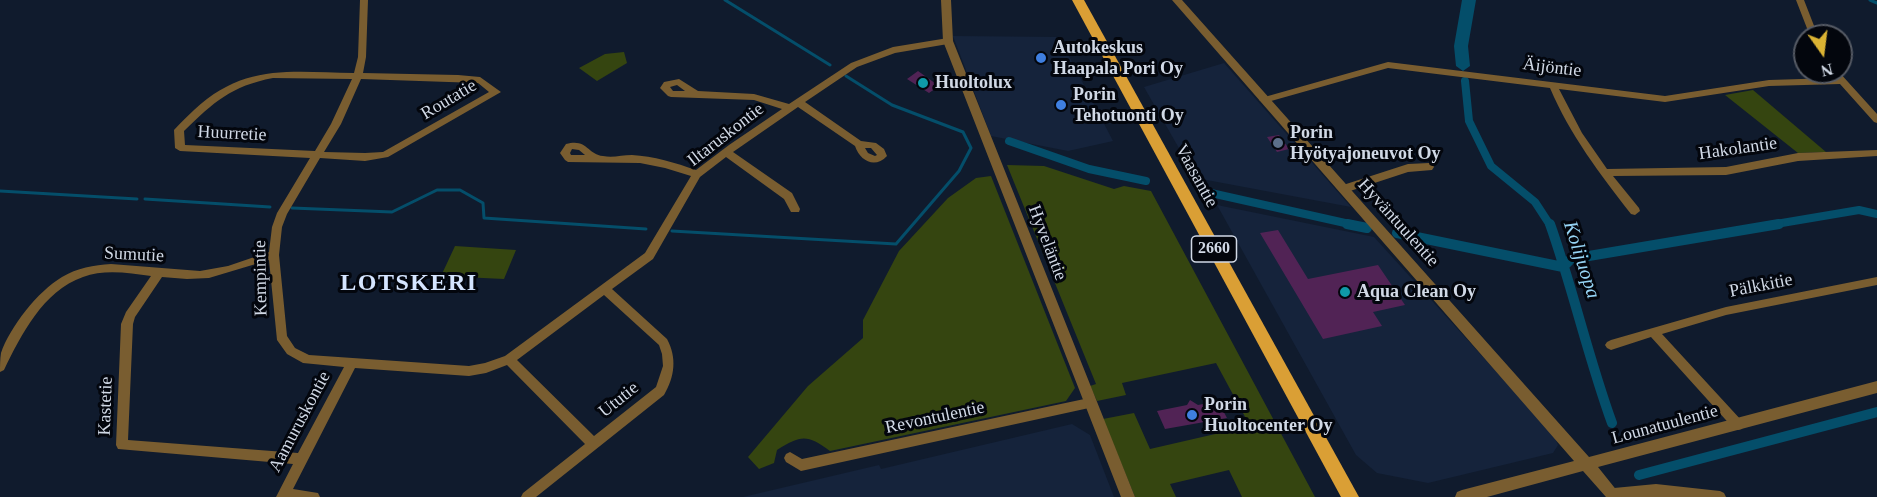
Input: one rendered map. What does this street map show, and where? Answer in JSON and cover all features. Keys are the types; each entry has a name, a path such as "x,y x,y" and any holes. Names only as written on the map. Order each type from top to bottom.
{"main road":[{"name":"Vaasantie","path":"1078,0 1350,497"}],"street":[{"name":"Kempintie","path":"364,0 362,57 358,76 336,124 282,213 274,255 279,328 285,344 297,356 308,360 351,365 469,371 486,368 509,359"},
{"name":"Hyveläntie","path":"946,0 948,41 1128,497"},
{"name":"Hyväntuulentie","path":"1177,0 1615,496"},
{"path":"1800,0 1809,24"},
{"name":"Iltaruskontie","path":"509,359 648,256 697,174 726,152 854,65 893,50 948,41"},
{"name":"Äijöntie","path":"1264,100 1388,64 1665,99 1769,83 1793,82"},
{"name":"Huurretie","path":"318,155 180,148 178,130 218,92 254,78 273,75 358,76"},
{"name":"Routatie","path":"318,155 365,157 385,155 496,92 480,80 358,76"},
{"path":"1844,84 1877,120"},
{"path":"1553,85 1562,107 1584,146 1635,211"},
{"path":"696,94 754,97 794,105 859,144"},
{"path":"726,152 788,196 795,208"},
{"name":"Hakolantie","path":"1604,173 1726,171 1798,157 1877,153"},
{"path":"598,159 652,161 697,174"},
{"path":"1344,189 1408,168 1429,167"},
{"name":"Sumutie","path":"0,367 11,343 46,295 57,284 86,271 101,268 200,275 217,273 274,255"},
{"name":"Kastetie","path":"160,272 130,315 127,324 122,445 301,459"},
{"name":"Pälkkitie","path":"1611,345 1726,311 1877,281"},
{"name":"Ututie","path":"509,359 593,444 660,391 664,384 669,358 668,350 663,342 604,290"},
{"path":"1653,332 1738,425"},
{"name":"Aamuruskontie","path":"282,496 351,365"},
{"name":"Lounatuulentie","path":"1462,497 1877,387"},
{"name":"Revontulentie","path":"790,458 801,465 1089,403"},
{"path":"527,497 593,444"},
{"path":"1615,496 1656,490 1720,497"},
{"path":"282,496 314,497"}],"shaded area":[{"path":"953,36 1059,37 1113,141 1068,151 991,136"},
{"path":"1224,63 1351,207 1196,178 1144,87"},
{"path":"1217,205 1374,237 1553,434 1558,445 1553,453 1428,483 1377,473 1356,455"},
{"path":"1072,424 1090,435 1114,497 743,497 879,465 881,469"}],"green space":[{"path":"624,52 627,63 597,81 579,68 605,54"},
{"path":"1753,90 1826,152 1798,153 1725,95"},
{"path":"1007,165 1044,166 1114,189 1124,186 1151,191 1315,497 1242,497 1229,470 1170,484 1176,497 1135,497 1103,419 1134,413 1150,449 1250,426 1216,363 1122,383 1126,395 1097,401 1090,386 1096,384"},
{"path":"991,176 1075,388 1066,401 830,451 809,439 798,439 777,450 774,463 759,469 748,457 808,386 863,338 863,320 899,251 948,198 976,178"},
{"path":"455,246 516,250 504,279 441,276"}],"building":[{"name":"Huoltolux","path":"918,71 939,86 929,93 907,79"},
{"name":"Porin Hyötyajoneuvot Oy","path":"1279,135 1289,149 1277,152 1267,137"},
{"name":"Aqua Clean Oy","path":"1278,230 1308,279 1378,265 1405,305 1373,312 1382,326 1323,339 1260,233"},
{"name":"Porin Huoltocenter Oy","path":"1190,400 1198,405 1218,401 1227,418 1165,429 1157,411 1187,405"}],"waterway":[{"path":"725,0 830,65"},
{"name":"Kolijuopa","path":"1463,66 1461,46 1469,0"},
{"path":"1870,0 1877,3"},
{"path":"672,231 896,244 959,171 971,148 963,132 892,105 846,76"},
{"name":"Kolijuopa","path":"1465,81 1469,121 1491,166 1535,202 1550,225"},
{"name":"Kolijuopa","path":"1009,141 1089,169 1146,181"},
{"path":"292,208 392,212 437,190 460,190 483,203 484,218 646,229"},
{"path":"0,191 137,199"},
{"name":"Kolijuopa","path":"1202,191 1354,225"},
{"path":"145,199 270,207"},
{"path":"1770,225 1859,210 1877,214"},
{"name":"Kolijuopa","path":"1347,224 1367,228"},
{"name":"Kolijuopa","path":"1550,224 1564,266"},
{"path":"1564,266 1571,259 1779,224"},
{"path":"1397,233 1564,266"},
{"name":"Kolijuopa","path":"1564,266 1612,423"},
{"path":"1639,475 1877,412"}],"place":[{"name":"Autokeskus Haapala Pori Oy","path":"1041,58"},
{"name":"Huoltolux","path":"923,83"},
{"name":"Porin Tehotuonti Oy","path":"1061,105"},
{"name":"Porin Hyötyajoneuvot Oy","path":"1278,143"},
{"name":"Aqua Clean Oy","path":"1345,292"},
{"name":"Porin Huoltocenter Oy","path":"1192,415"}],"district":[{"name":"LOTSKERI","path":"409,284"}]}
